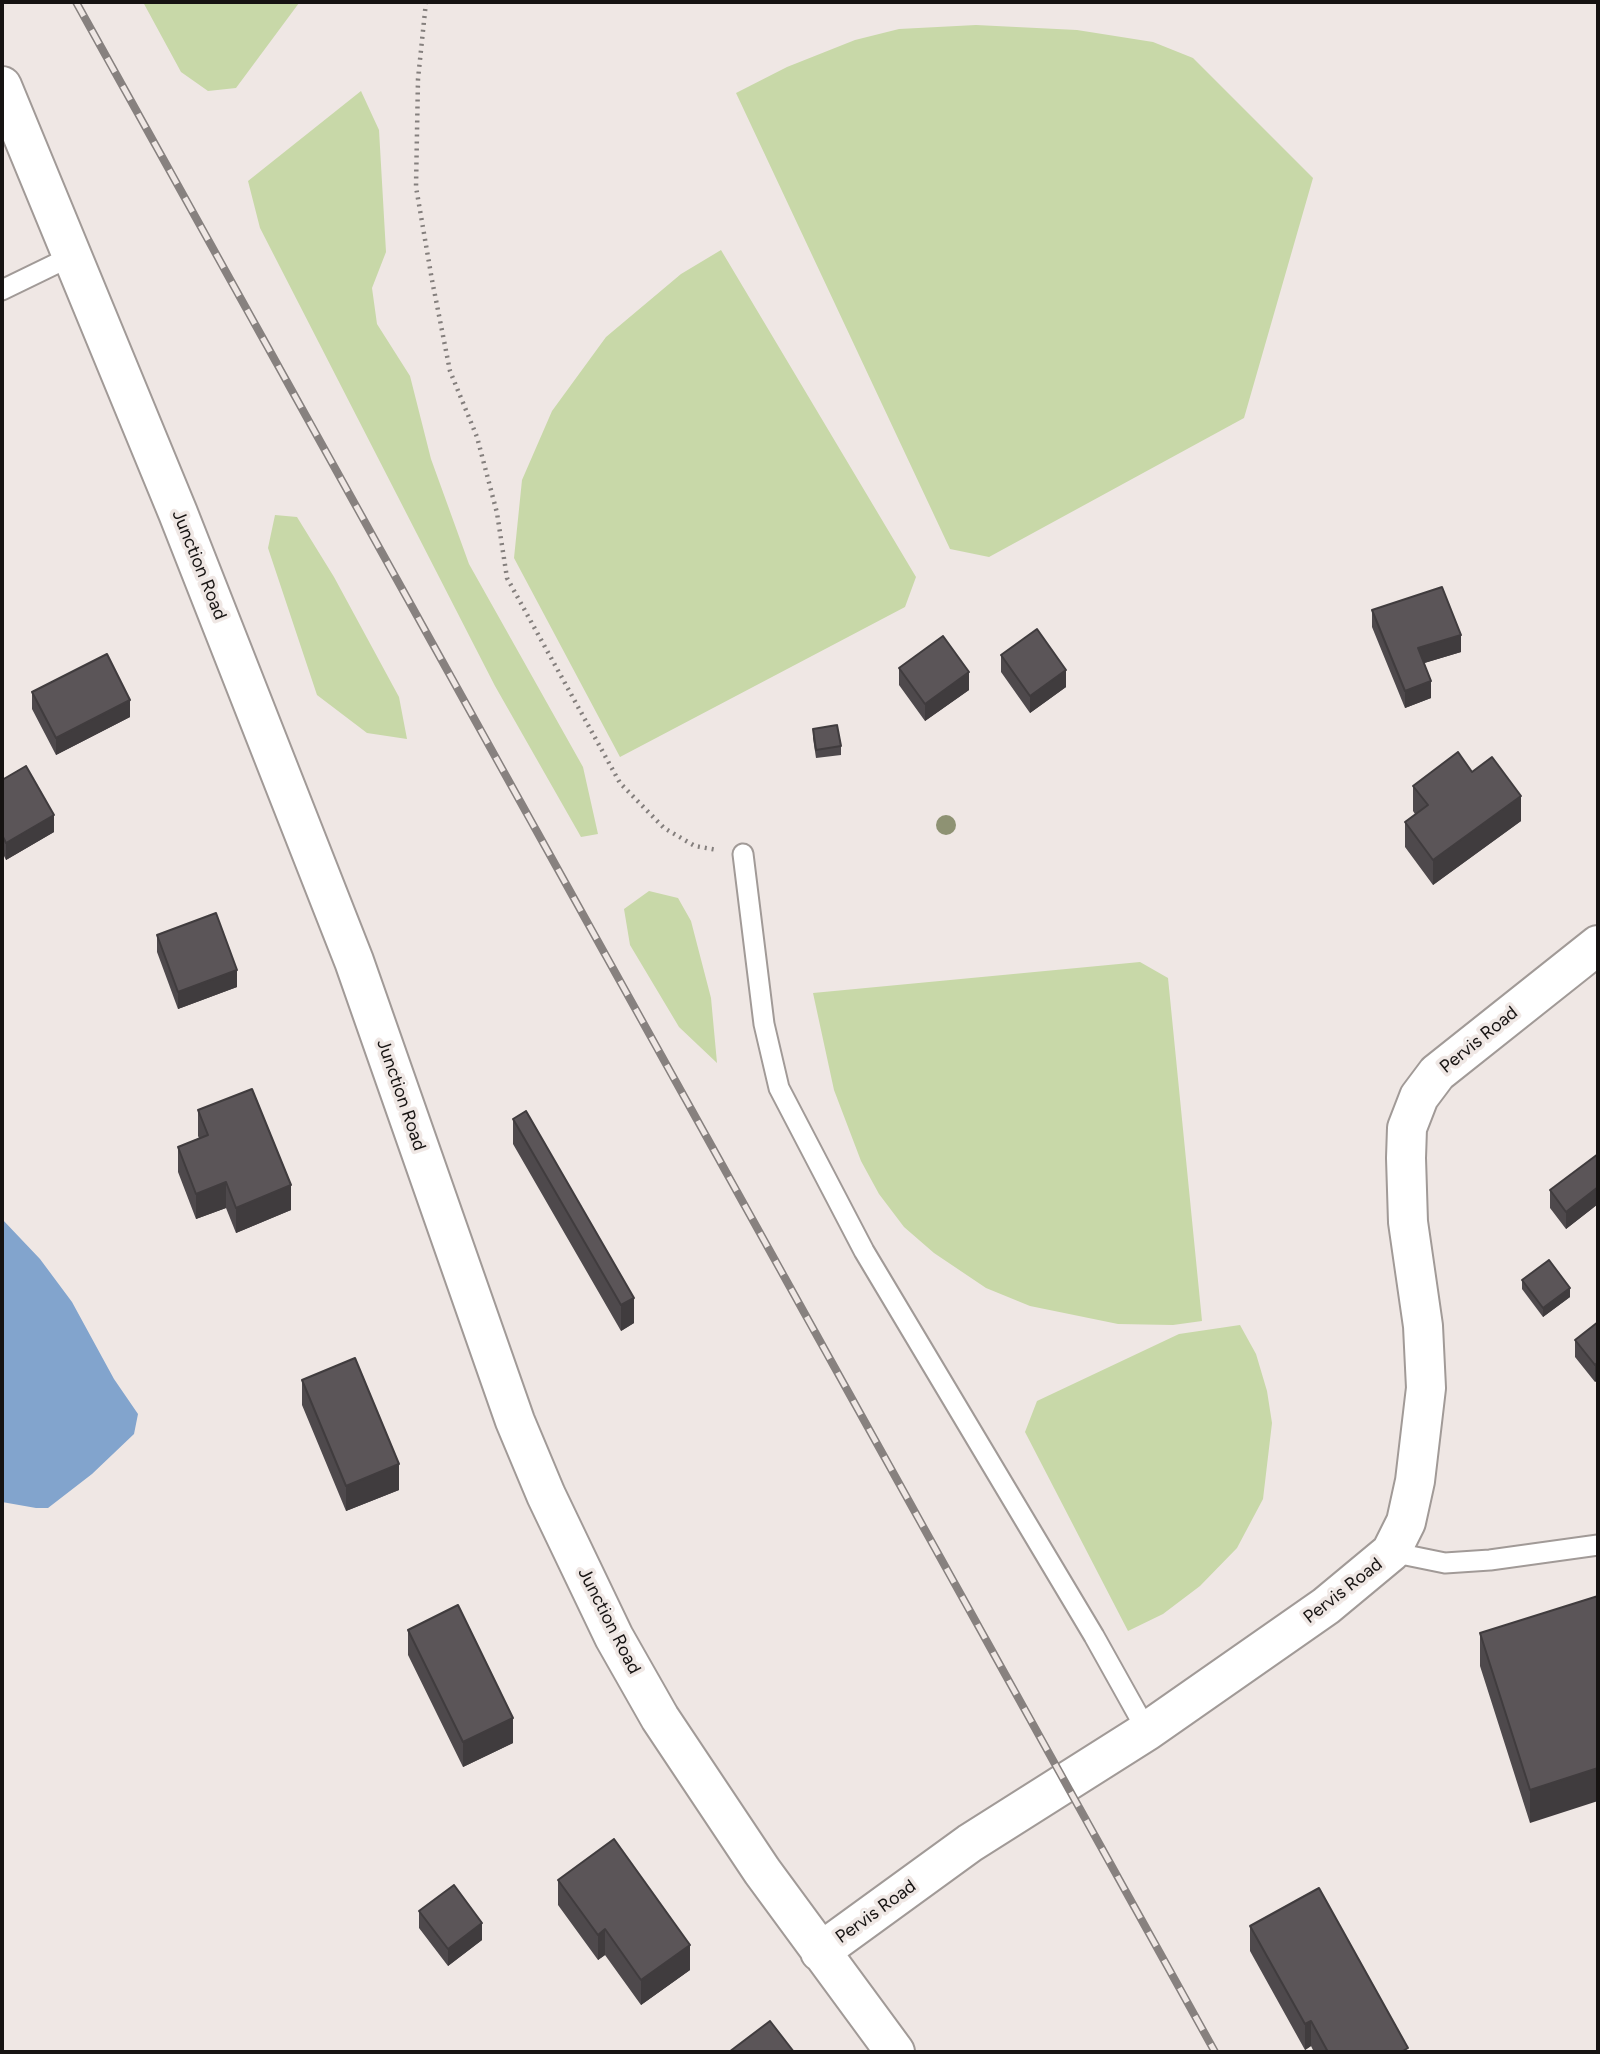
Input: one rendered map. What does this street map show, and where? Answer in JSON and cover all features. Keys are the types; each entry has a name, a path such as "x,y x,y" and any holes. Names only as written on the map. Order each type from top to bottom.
{"street":[{"name":"Junction Road","path":"2,86 178,513 354,961 515,1421 546,1494 614,1637 660,1718 762,1871 895,2052"},
{"name":"Pervis Road","path":"820,1952 970,1843 1147,1731 1326,1606 1391,1552 1406,1522 1415,1481 1426,1388 1423,1326 1408,1222 1408,1128 1419,1097 1437,1073 1598,945"}],"lane":[{"path":"2,290 72,257"},
{"path":"743,854 764,1024 779,1087 864,1251 1094,1636 1147,1731"},
{"path":"1391,1552 1445,1563 1490,1560 1598,1545"}],"path":[{"path":"426,2 418,79 416,187 450,371 477,438 494,500 507,578 620,783 664,828 695,846 743,854"}],"green space":[{"path":"143,2 299,3 236,88 208,91 181,72"},
{"path":"976,25 1077,30 1153,42 1193,58 1313,178 1244,418 989,557 950,549 736,93 787,67 855,40 899,29"},
{"path":"361,91 379,130 386,252 372,288 377,324 410,376 431,459 469,564 583,767 598,834 581,837 495,686 260,228 248,181"},
{"path":"721,250 916,577 905,607 620,757 514,558 522,480 552,411 606,337 681,274"},
{"path":"275,515 297,517 334,577 399,697 407,739 367,733 317,695 268,548"},
{"path":"649,891 678,898 691,921 711,998 717,1063 679,1027 630,945 624,909"},
{"path":"1140,962 1168,978 1202,1321 1173,1325 1118,1324 1030,1306 986,1288 934,1253 904,1227 879,1194 861,1161 834,1090 813,993"},
{"path":"1240,1325 1256,1354 1267,1391 1272,1423 1263,1499 1237,1548 1200,1586 1163,1614 1128,1631 1025,1432 1037,1401 1179,1334"}],"water":[{"path":"2,1219 40,1259 72,1302 114,1379 138,1414 134,1434 92,1474 48,1508 2,1502"}],"building":[{"path":"1442,587 1461,635 1418,648 1431,681 1405,691 1372,610"},
{"path":"1037,629 1066,670 1030,696 1001,655"},
{"path":"943,636 969,672 925,704 899,668"},
{"path":"107,654 130,700 56,738 32,692"},
{"path":"837,725 841,746 816,750 813,729"},
{"path":"1458,752 1472,772 1492,757 1521,796 1433,860 1405,822 1428,805 1413,786"},
{"path":"26,766 54,815 6,843 2,835 2,780"},
{"path":"216,913 237,970 178,992 157,935"},
{"path":"252,1089 291,1185 236,1208 226,1182 196,1194 178,1147 208,1135 198,1110"},
{"path":"526,1111 634,1298 621,1305 513,1119"},
{"path":"1598,1154 1598,1187 1566,1212 1550,1190"},
{"path":"1549,1260 1570,1288 1543,1308 1522,1280"},
{"path":"1598,1322 1598,1362 1595,1365 1575,1340"},
{"path":"355,1358 399,1464 346,1486 302,1380"},
{"path":"1598,1596 1598,1768 1530,1790 1480,1633"},
{"path":"458,1605 513,1718 463,1742 408,1630"},
{"path":"614,1839 690,1945 641,1980 605,1929 598,1935 558,1880"},
{"path":"454,1885 482,1923 448,1949 419,1911"},
{"path":"1319,1888 1408,2048 1401,2052 1328,2052 1311,2021 1305,2024 1250,1926"},
{"path":"770,2021 794,2052 729,2052"}],"railway":[{"path":"76,2 1215,2052"}]}
